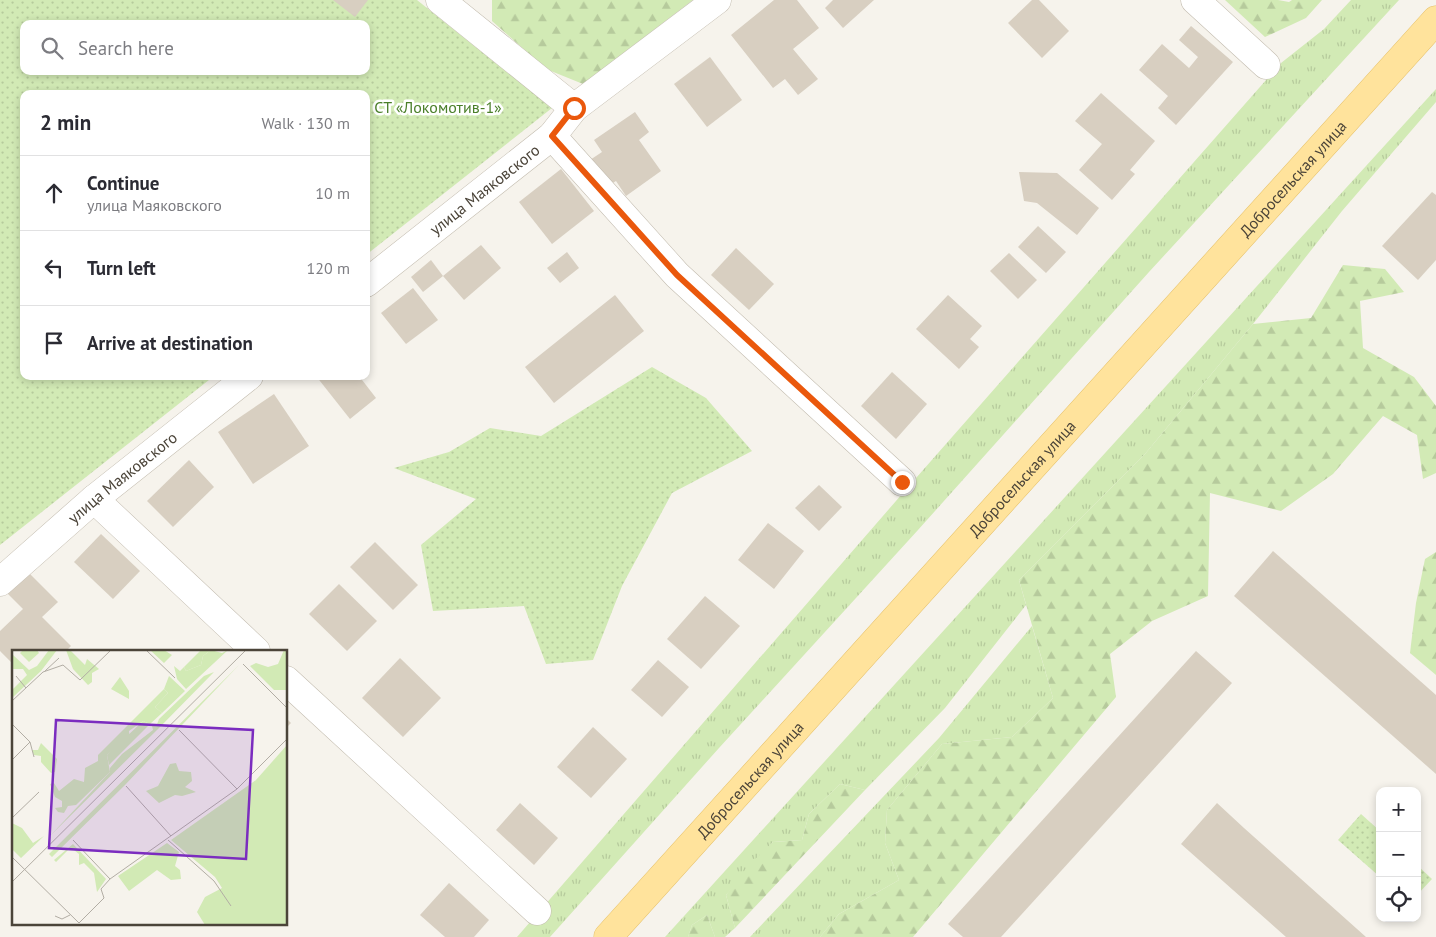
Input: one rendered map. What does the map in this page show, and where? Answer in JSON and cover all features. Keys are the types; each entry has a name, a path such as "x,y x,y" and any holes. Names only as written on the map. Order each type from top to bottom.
{"main road":[{"name":"Добросельская улица","path":"608,937 1436,20"}],"street":[{"path":"440,0 574,108"},
{"name":"улица Маяковского","path":"370,280 552,136 574,108 717,0"},
{"path":"1195,0 1266,65"},
{"path":"552,136 677,275 902,482"},
{"name":"улица Маяковского","path":"0,582 94,499 244,380"},
{"path":"94,499 255,650"},
{"path":"288,682 537,911"}],"green space":[{"name":"СТ «Локомотив-1»","path":"0,0 417,0 552,108 370,252 370,90 20,90 20,380 209,380 0,545"},
{"path":"492,0 693,0 583,84 546,69 492,21"},
{"path":"1225,0 1278,0 1289,2 1292,0 1322,0 1306,18 1265,37"},
{"path":"1351,0 1399,0 1149,272 550,937 517,937 909,486 1281,63 1324,29"},
{"path":"1436,89 1436,102 1342,211 1253,324 1145,454 1019,580 1026,605 945,708 865,790 840,784 809,814 802,840 773,842 726,895 735,928 725,937 715,937 707,915 692,925 688,937 665,937"},
{"path":"1343,265 1385,269 1404,292 1360,301 1363,348 1414,377 1436,406 1436,473 1423,479 1417,435 1383,416 1333,474 1281,511 1210,493 1208,596 1152,621 1110,654 1116,697 913,937 820,937 839,914 899,880 885,843 887,810 942,744 1012,737 1053,698 1019,580 1145,454 1253,324 1311,318"},
{"path":"652,367 706,398 752,451 672,493 622,586 593,660 546,664 524,606 433,611 421,545 476,499 394,468 449,452 490,428 541,436"},
{"path":"1436,552 1436,675 1410,653 1416,603 1425,559"},
{"path":"1032,626 1053,698 1012,737 942,744 887,810 885,843 899,880 839,914 820,937 750,937 939,738"},
{"path":"840,784 865,790 735,928 726,895 748,866 773,842 802,840 809,814"},
{"path":"1361,814 1376,827 1376,873 1338,840"},
{"path":"1421,869 1432,879 1421,891"},
{"path":"707,915 715,937 688,937 692,925"}],"building":[{"path":"333,0 368,0 355,17"},
{"path":"774,0 797,0 819,28 793,49 818,79 798,95 785,79 773,88 731,35"},
{"path":"833,0 874,0 843,28 825,8"},
{"path":"1032,0 1039,0 1069,31 1042,58 1008,23"},
{"path":"1191,26 1233,62 1176,125 1158,108 1168,96 1139,70 1162,44 1189,68 1198,57 1179,40"},
{"path":"710,57 742,100 707,127 674,84"},
{"path":"1101,93 1155,141 1130,170 1135,174 1112,200 1079,170 1102,144 1075,121"},
{"path":"635,112 649,132 639,140 661,171 626,196 616,181 608,186 590,160 602,152 594,140"},
{"path":"561,169 594,211 552,244 519,202"},
{"path":"1019,172 1057,173 1099,208 1077,235 1037,203 1024,201"},
{"path":"1432,192 1436,195 1436,260 1418,280 1382,246"},
{"path":"1038,226 1066,252 1046,273 1018,247"},
{"path":"481,245 501,268 464,300 443,276"},
{"path":"736,248 774,284 749,310 711,275"},
{"path":"567,252 579,268 560,283 547,268"},
{"path":"1009,253 1037,280 1018,299 990,271"},
{"path":"431,260 443,276 423,292 411,277"},
{"path":"413,288 438,320 406,344 381,313"},
{"path":"615,295 644,331 554,403 525,367"},
{"path":"948,295 982,326 970,339 979,347 959,369 916,329"},
{"path":"892,372 927,404 896,439 861,406"},
{"path":"319,380 362,380 376,398 350,419"},
{"path":"274,394 309,446 253,484 218,432"},
{"path":"189,460 214,487 173,527 147,501"},
{"path":"819,485 842,507 819,531 795,508"},
{"path":"768,523 804,551 774,589 738,560"},
{"path":"101,534 140,571 113,599 74,562"},
{"path":"375,542 418,585 393,610 350,567"},
{"path":"1273,551 1436,695 1436,774 1234,596"},
{"path":"29,573 58,602 42,617 71,646 67,650 12,650 12,663 0,651 0,631 23,609 7,593"},
{"path":"339,584 377,621 347,651 309,614"},
{"path":"705,596 740,626 701,669 667,639"},
{"path":"1196,651 1232,683 1001,937 963,937 948,924"},
{"path":"400,658 441,698 403,737 362,698"},
{"path":"658,660 689,687 662,717 631,690"},
{"path":"593,727 627,759 591,798 557,767"},
{"path":"520,803 558,838 534,865 496,830"},
{"path":"1217,803 1366,937 1286,937 1181,844"},
{"path":"449,883 489,920 474,937 445,937 420,915"}],"route":[{"path":"574,108 552,136 677,275 902,482"}]}
